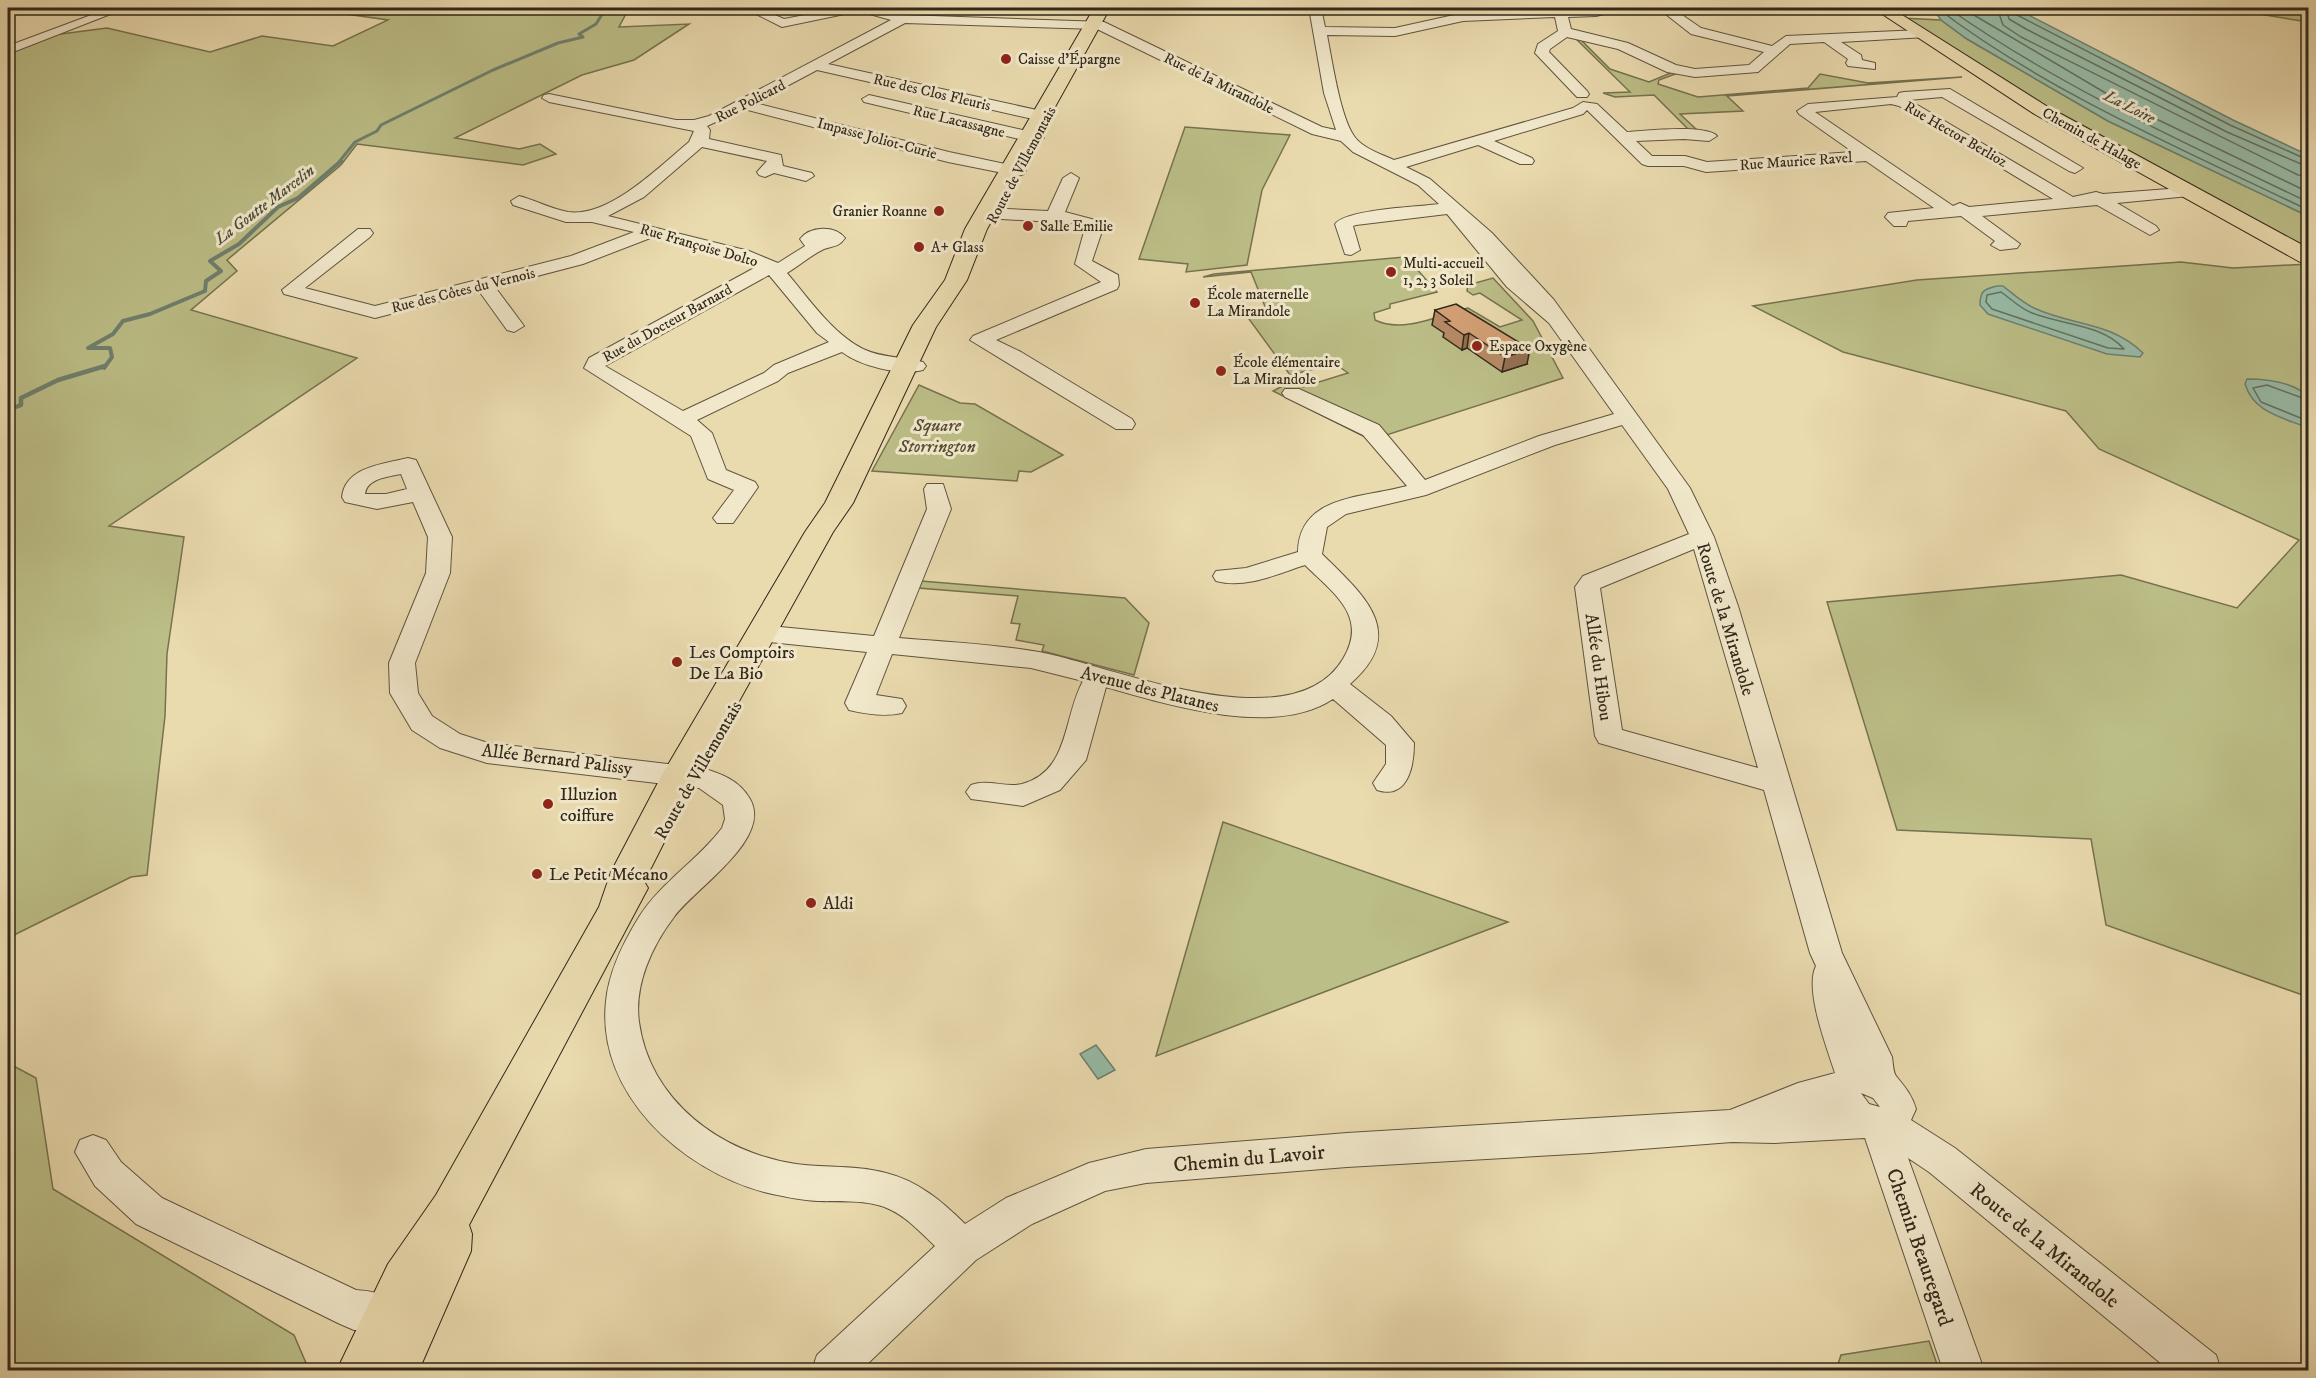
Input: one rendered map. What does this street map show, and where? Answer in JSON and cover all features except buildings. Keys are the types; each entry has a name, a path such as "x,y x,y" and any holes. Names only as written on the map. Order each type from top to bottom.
{"main road":[{"name":"Route de Villemontais","path":"378,1337 405,1281 452,1210 618,906 686,776 832,528 839,503 884,412 901,396 910,366 938,323 940,308 971,249 985,234 990,213 1062,86 1063,76 1102,8"},
{"name":"Chemin de Halage","path":"1881,8 2042,111 2308,257"},
{"path":"378,1337 447,1251 452,1210"}],"street":[{"path":"8,50 120,8"},
{"path":"750,8 782,23 860,8"},
{"name":"Rue de la Mirandole","path":"860,8 903,19 1093,24 1114,31 1317,131 1346,137"},
{"path":"1315,8 1331,93 1346,137"},
{"path":"1320,31 1395,32 1463,17 1559,10 1596,12 1610,8"},
{"path":"1664,8 1696,31 1773,50"},
{"path":"1559,10 1565,32"},
{"name":"Rue Policard","path":"549,98 665,123 695,125 745,105 903,19"},
{"path":"1709,136 1684,134 1622,137 1586,102 1542,53 1543,47 1565,32 1623,46 1665,67 1689,73 1753,69 1786,40 1921,34"},
{"path":"1827,38 1856,58 1853,63 1870,66"},
{"name":"Rue des Clos Fleuris","path":"817,66 1043,117"},
{"name":"Rue Lacassagne","path":"910,87 875,100 1032,138"},
{"path":"1904,96 1945,92 2075,168"},
{"path":"1931,94 2002,136 2026,139"},
{"name":"Rue Hector Berlioz","path":"1869,156 1804,111 1808,108 1892,100 1904,103 2067,200"},
{"path":"1395,165 1578,111 1586,102"},
{"name":"Impasse Joliot-Curie","path":"745,105 1013,171"},
{"path":"1934,121 1972,117"},
{"path":"592,217 638,193 699,142 702,130 695,125"},
{"name":"Route de la Mirandole","path":"1346,137 1359,149 1395,165 1424,182 1511,271 1542,310 1556,319 1680,488 1702,537 1725,606 1826,953 1875,1057 1859,1082"},
{"name":"Rue Maurice Ravel","path":"1622,137 1648,161 1685,161 1706,167 1869,156 1960,210 2011,244 2000,245"},
{"path":"1479,140 1526,161"},
{"path":"699,142 775,158 776,165 768,170 806,176"},
{"path":"720,166 745,152"},
{"path":"1055,216 1071,178"},
{"path":"1900,222 1894,218 2185,189"},
{"path":"2096,197 2150,230"},
{"name":"Rue Françoise Dolto","path":"519,201 566,217 592,217 743,255 773,269 824,329 856,353 884,362 910,366"},
{"path":"1351,250 1344,224 1352,220 1451,208"},
{"path":"990,213 1081,219 1093,225 1083,260 1084,264 1111,279 1111,283 1106,288 980,340 1014,356 1124,424"},
{"name":"Rue des Côtes du Vernois","path":"364,233 291,290 375,312 577,260 651,231"},
{"path":"773,269 819,245"},
{"name":"Rue du Docteur Barnard","path":"725,518 747,488 716,474 701,433 682,419 594,368 596,362 773,269"},
{"path":"484,285 514,326"},
{"path":"682,419 771,377 781,369 843,344"},
{"path":"1292,393 1371,430 1421,489"},
{"path":"1225,576 1248,575 1310,556 1309,536 1319,521 1329,512 1421,489 1587,426 1627,417"},
{"path":"892,706 859,704 939,509 935,489"},
{"name":"Allée Bernard Palissy","path":"419,493 440,537 438,573 402,663 404,693 422,723 450,741 487,753 686,776 713,782 729,790 741,813 732,837 671,896 650,923 636,955 623,998 622,1020 628,1054 652,1101 679,1132 692,1142 746,1170 795,1182 865,1185 900,1195 925,1211 963,1247"},
{"name":"Allée du Hibou","path":"1702,537 1592,581 1587,587 1609,736 1775,783"},
{"name":"Avenue des Platanes","path":"768,634 1040,661 1202,704 1231,708 1270,707 1306,700 1334,685 1342,679 1360,654 1367,626 1355,599 1310,556"},
{"path":"981,792 1023,795 1050,783 1072,760 1088,696 1098,677"},
{"path":"1334,685 1381,723 1400,743 1400,766 1387,783"},
{"path":"1859,1082 1897,1102 1896,1115 1877,1123"},
{"name":"Chemin du Lavoir","path":"1732,1126 1798,1099 1859,1082"},
{"name":"Route de la Mirandole","path":"1877,1123 1942,1160 2201,1371"},
{"name":"Chemin du Lavoir","path":"832,1371 963,1247 1019,1211 1102,1175 1146,1166 1347,1150 1590,1137 1732,1126 1774,1127 1877,1123"},
{"name":"Chemin Beauregard","path":"1877,1123 1963,1371"},
{"path":"93,1152 108,1174 150,1211 378,1337"}],"green space":[{"path":"303,8 629,8 619,27 689,24 634,60 582,75 455,138 519,149 540,144 556,154 523,165 357,144 341,165 227,260 237,271 191,310 357,358 109,526 184,537 167,654 165,716 147,875 131,877 8,938 8,50 53,35 107,28 210,52 262,36 333,46 388,20"},
{"path":"2222,8 2308,8 2308,22"},
{"path":"1901,18 1941,20 1967,39 2108,121 2308,216 2308,248 2076,125"},
{"path":"1572,35 1578,37 1610,69 1649,82 1673,72 1678,73 1659,80 1658,84 1698,97 1808,88 1820,74 1868,83 1962,77 1727,96 1743,111 1680,114 1698,131 1691,132 1654,95 1615,97 1603,93 1630,92"},
{"path":"1185,127 1290,135 1262,190 1247,265 1186,272 1188,264 1139,259"},
{"path":"1416,256 1422,264 1415,267 1437,292 1390,304 1390,308 1374,313 1375,320 1386,324 1409,324 1468,308 1500,327 1522,320 1480,293 1473,295 1467,291 1468,285 1493,278 1533,321 1563,378 1371,440 1273,391 1294,380 1303,387 1348,373 1335,364 1290,375 1246,315 1258,314 1266,309 1251,272 1203,277 1214,274"},
{"path":"2181,262 2233,268 2308,264 2308,997 2106,925 2091,839 1897,830 1827,602 2121,575 2237,608 2299,540 2099,449 2066,411 1843,352 1753,306 1917,280"},
{"name":"Square Storrington","path":"919,385 960,403 975,404 1063,455 1031,472 1019,471 1017,481 872,471"},
{"path":"921,581 1125,598 1149,623 1134,675 1042,651 1044,645 1016,640 1020,624 1011,623 1018,596 918,588"},
{"path":"1223,822 1508,922 1156,1056"},
{"path":"8,1063 36,1078 53,1189 294,1335 309,1370 8,1370"},
{"path":"1929,1341 1939,1370 1836,1370 1841,1355"}],"water":[{"name":"La Loire","path":"1917,8 2015,8 2233,120 2308,155 2308,216 2108,121 1967,39 1941,20 1936,13"},
{"path":"2003,286 2022,301 2048,314 2104,329 2143,353 2140,357 2107,354 1988,314 1980,305 1981,297 1986,290"},
{"path":"2247,379 2280,382 2302,391 2308,396 2308,428 2262,408 2249,394 2245,384"},
{"path":"1096,1045 1115,1070 1098,1079 1080,1054"}],"waterway":[{"name":"La Goutte Marcelin","path":"339,162 355,142 377,131 381,125 493,70 558,43 583,37 579,34 596,24 606,8"},
{"name":"La Goutte Marcelin","path":"104,368 112,357 110,348 88,348 113,334 123,321 150,314 205,291 206,281 221,271 210,261 239,244 278,207 298,198 341,161"},
{"name":"La Goutte Marcelin","path":"8,410 21,405 21,398 58,380 105,366"}],"place":[{"name":"Caisse d'Épargne","path":"1006,59"},
{"name":"Granier Roanne","path":"939,211"},
{"name":"Salle Emilie","path":"1028,226"},
{"name":"A+ Glass","path":"919,247"},
{"name":"Multi-accueil 1, 2, 3 Soleil","path":"1391,272"},
{"name":"École maternelle La Mirandole","path":"1195,303"},
{"name":"Espace Oxygène","path":"1477,346"},
{"name":"École élémentaire La Mirandole","path":"1221,371"},
{"name":"Les Comptoirs De La Bio","path":"677,662"},
{"name":"Illuzion coiffure","path":"548,804"},
{"name":"Le Petit Mécano","path":"537,874"},
{"name":"Aldi","path":"811,903"}]}
